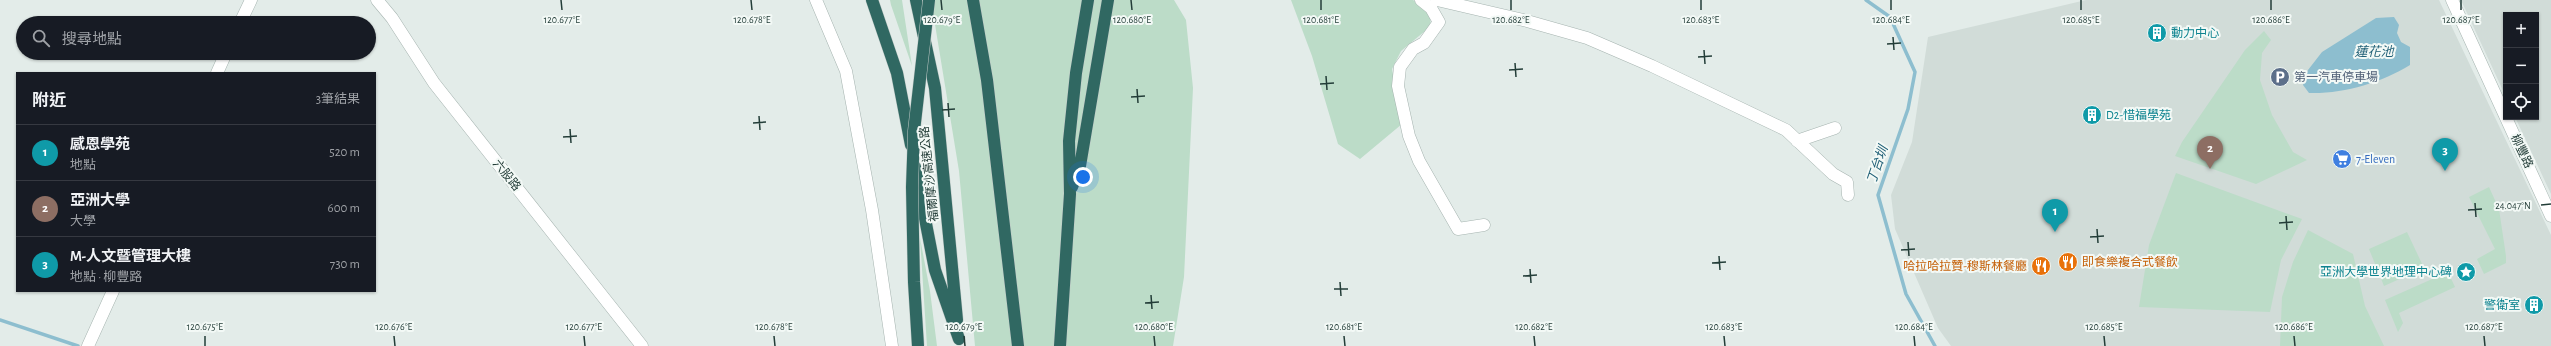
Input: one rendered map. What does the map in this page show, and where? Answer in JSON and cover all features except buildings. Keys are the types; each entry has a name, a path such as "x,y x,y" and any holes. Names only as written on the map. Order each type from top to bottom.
{"highway":[{"path":"872,0 897,74 935,270 959,343"},
{"name":"福爾摩沙高速公路","path":"916,0 935,88 959,343"},
{"path":"918,346 914,282 912,187 914,131 929,0"},
{"path":"973,0 987,80 1018,346"},
{"path":"1060,346 1070,194 1069,141 1088,0"},
{"path":"1070,194 1080,166 1108,0"}],"street":[{"path":"244,16 252,0"},
{"name":"六股路","path":"377,0 392,18 434,83 642,346"},
{"path":"816,0 846,71 872,210 892,346"},
{"path":"1421,0 1431,8 1439,22 1424,43 1414,49 1400,67 1398,86 1409,136 1419,162 1458,229 1484,225"},
{"path":"1437,0 1527,21 1587,38 1652,66 1786,130 1833,174 1847,182 1848,195"},
{"name":"柳豐路","path":"2452,0 2551,216"},
{"path":"217,72 223,60"},
{"path":"1797,141 1835,128"},
{"path":"88,346 113,292"}],"shaded area":[{"path":"2086,0 2439,0 2551,235 2551,346 1951,346 1938,328 1895,229 1891,195 1912,142 1928,37"},
{"path":"2461,0 2551,0 2551,194 2516,120 2539,120 2539,12 2503,12 2503,91"}],"green space":[{"path":"890,0 902,0 912,66 891,5"},
{"path":"931,0 1174,0 1186,20 1193,88 1184,277 1173,346 975,346 959,171"},
{"path":"1291,0 1413,0 1429,11 1431,26 1401,51 1392,69 1402,124 1360,159 1338,144 1312,56"},
{"path":"2264,31 2271,40 2262,53 2260,80 2272,115 2293,152 2307,160 2256,184 2175,156 2182,142 2245,50"},
{"path":"2176,173 2302,219 2281,260 2270,312 2139,307 2149,245"},
{"path":"2489,187 2499,209 2506,263 2484,274 2477,259 2495,249 2469,197"},
{"path":"2308,230 2353,254 2365,306 2384,346 2280,346 2282,297 2293,262"},
{"path":"2407,232 2424,268 2384,286 2369,249"},
{"path":"920,238 930,291 937,346 927,346"},
{"path":"2448,272 2455,287 2399,313 2403,323 2398,332 2385,300"}],"water":[{"name":"蓮花池","path":"2394,17 2399,25 2397,33 2401,42 2410,47 2410,65 2386,77 2361,86 2335,92 2309,93 2303,85 2308,70 2322,52 2376,18"}],"waterway":[{"name":"丁台圳","path":"1866,0 1890,17 1915,72 1908,109 1878,195 1906,294 1935,346"},
{"path":"0,320 78,346"}],"place":[{"name":"動力中心","path":"2157,33"},
{"name":"第一汽車停車場","path":"2280,77"},
{"name":"D2-惜福學苑","path":"2092,115"},
{"name":"7-Eleven","path":"2342,159"},
{"name":"亞洲大學","path":"2210,169"},
{"name":"M-人文暨管理大樓","path":"2445,171"},
{"name":"感恩學苑","path":"2055,232"},
{"name":"即食樂複合式餐飲","path":"2068,262"},
{"name":"哈拉哈拉贊-穆斯林餐廳","path":"2041,266"},
{"name":"亞洲大學世界地理中心碑","path":"2466,272"},
{"name":"警衛室","path":"2534,305"}]}
